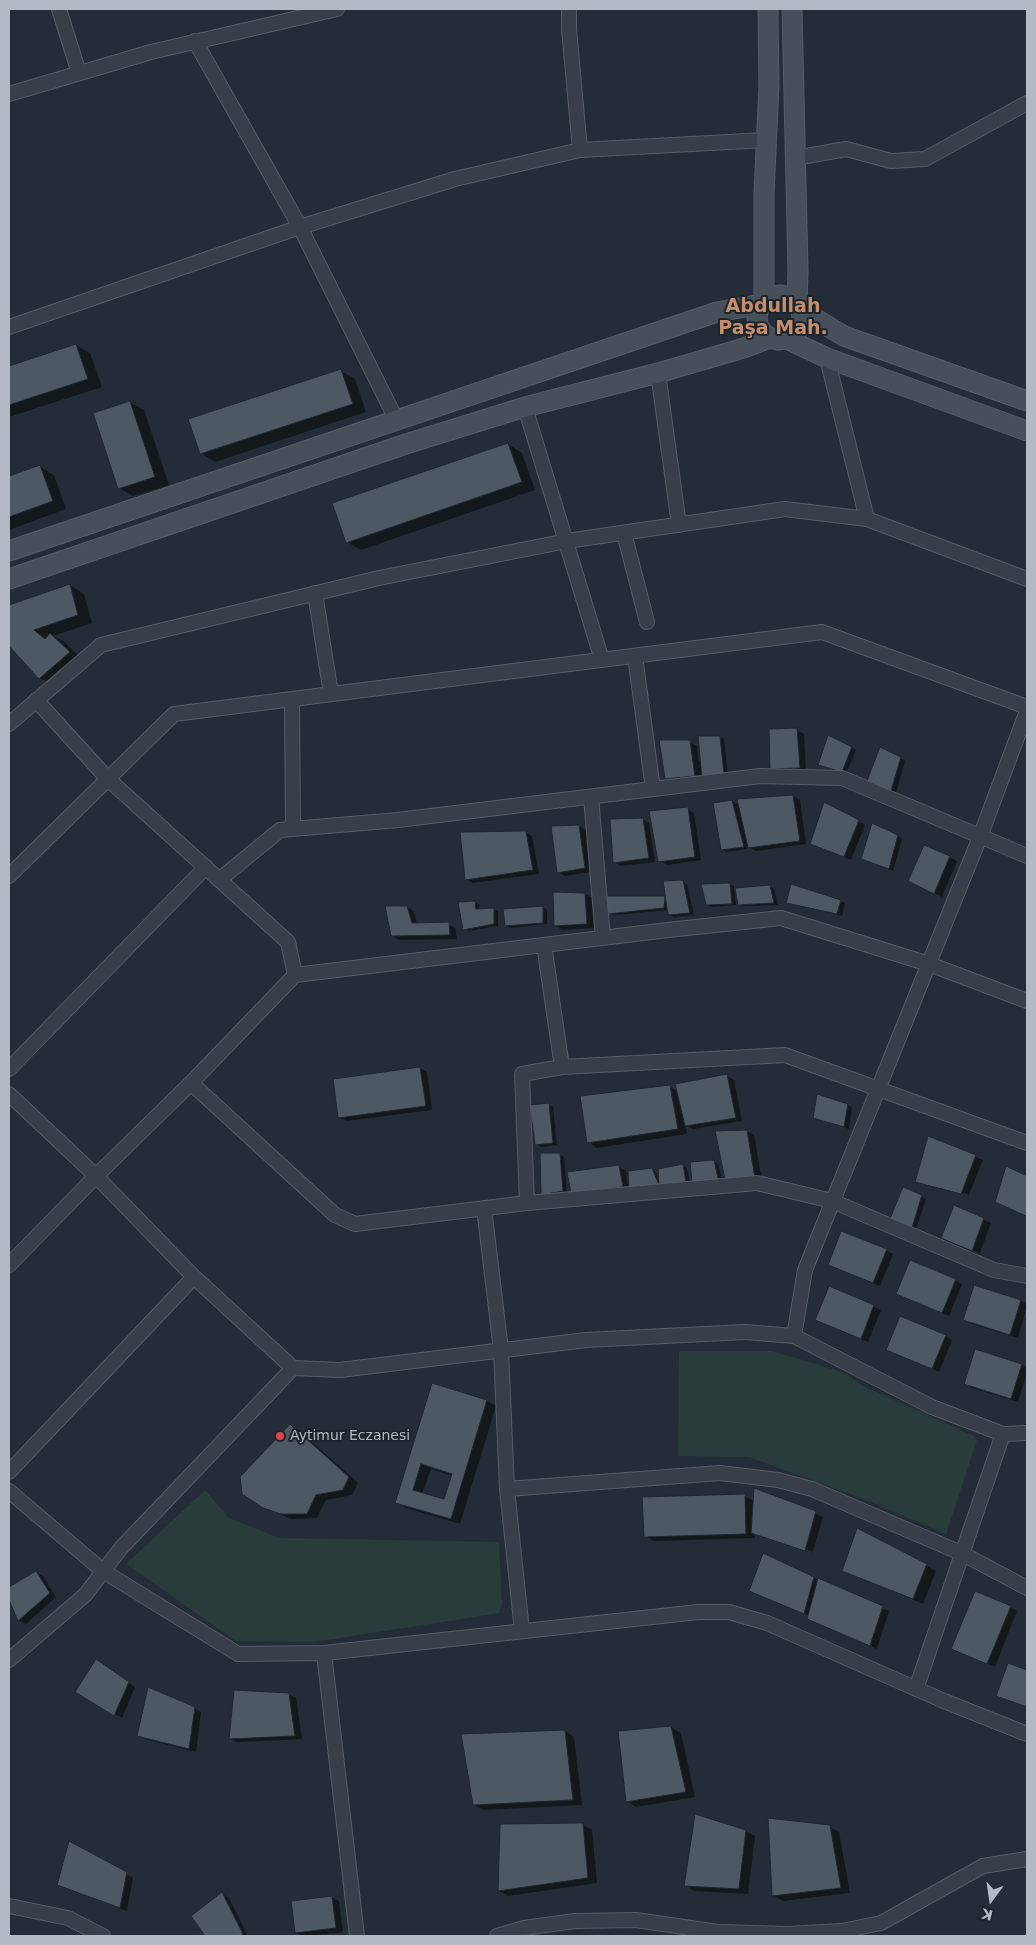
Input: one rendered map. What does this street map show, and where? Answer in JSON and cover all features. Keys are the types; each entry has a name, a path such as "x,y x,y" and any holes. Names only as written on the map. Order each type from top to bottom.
{"main road":[{"path":"768,9 769,86 764,193 763,303 757,317 758,325 763,333 778,339 1027,431"},
{"path":"9,579 406,444 525,407 795,335 800,328 802,319 799,307 792,9"},
{"path":"9,551 717,312 763,303 772,296 790,297 799,307 844,336 1027,401"}],"street":[{"path":"59,9 79,73"},
{"path":"9,94 151,52 302,13 337,9"},
{"path":"569,9 569,29 580,150"},
{"path":"195,41 300,227 396,419"},
{"path":"795,158 846,149 891,161 925,159 1027,103"},
{"path":"9,328 300,227 455,179 580,150 766,140"},
{"path":"827,358 867,519"},
{"path":"658,373 679,525"},
{"path":"525,407 602,660"},
{"path":"9,724 101,645 379,578 567,541 785,509 867,519 1027,579"},
{"path":"624,533 647,622"},
{"path":"314,593 331,694"},
{"path":"9,876 174,714 822,632 1027,709 980,837 805,1270 794,1336"},
{"path":"635,656 653,790"},
{"path":"292,699 293,829"},
{"path":"36,700 108,779 288,942 295,975"},
{"path":"219,880 280,830 398,820 760,776 842,778 1027,856"},
{"path":"591,797 603,938"},
{"path":"9,1069 206,867"},
{"path":"9,1266 96,1176 191,1083 295,975 781,918 928,964 1027,1002"},
{"path":"544,945 562,1067"},
{"path":"527,1203 522,1074 562,1067 785,1055 1027,1143"},
{"path":"191,1083 335,1215 355,1224 527,1203 757,1183 832,1201 994,1270 1027,1276"},
{"path":"9,1094 96,1176 194,1276 293,1368 340,1370 586,1340 745,1332 794,1336 932,1407 1003,1434 1027,1432"},
{"path":"484,1208 501,1350 507,1489 522,1631"},
{"path":"9,1472 194,1276"},
{"path":"9,1660 85,1595 121,1548 293,1368"},
{"path":"916,1689 1003,1434"},
{"path":"507,1489 720,1473 778,1480 812,1489 962,1553 1027,1588"},
{"path":"9,1492 103,1571 238,1654 324,1653 698,1612 730,1612 767,1623 916,1689 1027,1734"},
{"path":"324,1653 357,1936"},
{"path":"497,1936 524,1928 575,1921 636,1920 718,1932 788,1934 842,1931 881,1923 983,1866 1027,1859"},
{"path":"9,1906 68,1918 103,1936"}],"shaded area":[{"path":"679,1351 771,1351 803,1360 842,1372 863,1386 974,1436 977,1440 946,1534 861,1498 749,1457 678,1456"},
{"path":"205,1490 229,1518 279,1538 499,1542 502,1604 499,1613 315,1642 236,1641 126,1564"}],"building":[{"path":"76,344 88,379 9,405 9,366"},
{"path":"341,369 353,404 200,454 188,419"},
{"path":"130,401 155,477 118,489 93,413"},
{"path":"508,443 522,482 346,543 332,503"},
{"path":"40,465 53,501 9,517 9,476"},
{"path":"70,584 78,615 34,630 45,639 50,633 70,652 39,679 9,646 9,605"},
{"path":"797,728 800,768 770,769 769,729"},
{"path":"828,735 852,747 842,772 818,765"},
{"path":"698,736 720,736 724,774 702,779"},
{"path":"659,740 690,740 695,776 665,779"},
{"path":"880,747 901,757 891,791 866,783"},
{"path":"793,795 800,841 748,848 737,799"},
{"path":"732,800 744,847 721,850 713,803"},
{"path":"824,802 859,820 844,857 810,844"},
{"path":"688,807 695,857 658,862 649,811"},
{"path":"643,818 649,858 613,863 610,819"},
{"path":"872,823 898,835 889,869 861,859"},
{"path":"579,825 585,868 557,873 551,826"},
{"path":"526,831 533,870 465,880 460,832"},
{"path":"924,845 950,856 934,894 908,881"},
{"path":"683,880 690,913 668,915 663,881"},
{"path":"730,883 732,904 706,905 701,884"},
{"path":"791,884 841,900 837,914 786,903"},
{"path":"770,885 774,903 738,905 735,888"},
{"path":"553,892 585,893 587,924 554,926"},
{"path":"606,896 665,896 664,908 608,914"},
{"path":"475,901 476,909 494,908 494,924 463,930 458,902"},
{"path":"385,906 407,906 412,923 449,922 450,935 391,936"},
{"path":"543,906 543,923 505,926 503,909"},
{"path":"420,1067 426,1106 338,1118 333,1079"},
{"path":"727,1074 736,1118 685,1126 675,1084"},
{"path":"670,1085 678,1129 587,1143 580,1096"},
{"path":"817,1094 848,1104 844,1127 813,1118"},
{"path":"549,1103 553,1143 535,1145 530,1105"},
{"path":"747,1130 755,1178 725,1180 715,1131"},
{"path":"928,1136 976,1155 961,1194 915,1182"},
{"path":"540,1153 560,1153 563,1191 541,1195"},
{"path":"714,1160 719,1182 692,1183 690,1162"},
{"path":"683,1164 686,1182 659,1185 658,1169"},
{"path":"619,1165 623,1187 571,1193 567,1172"},
{"path":"1006,1166 1027,1176 1026,1216 995,1202"},
{"path":"652,1168 659,1185 629,1189 628,1171"},
{"path":"903,1187 922,1195 912,1228 889,1221"},
{"path":"954,1205 984,1218 972,1251 941,1238"},
{"path":"841,1231 887,1249 873,1283 828,1265"},
{"path":"910,1260 956,1279 942,1313 896,1294"},
{"path":"974,1285 1021,1300 1010,1335 963,1320"},
{"path":"829,1286 874,1305 861,1339 815,1320"},
{"path":"900,1316 946,1335 932,1369 886,1350"},
{"path":"975,1349 1022,1364 1011,1399 964,1384"},
{"path":"432,1383 487,1400 451,1519 395,1503","holes":["421,1464 452,1474 444,1499 413,1490"]},
{"path":"290,1424 349,1477 343,1490 316,1495 307,1514 281,1514 263,1508 242,1494 240,1477"},
{"path":"754,1488 816,1511 805,1551 751,1533"},
{"path":"745,1494 746,1534 644,1537 642,1497"},
{"path":"857,1528 927,1564 913,1599 842,1571"},
{"path":"763,1553 814,1577 804,1614 749,1591"},
{"path":"36,1571 50,1593 18,1621 9,1600 9,1587"},
{"path":"818,1578 883,1606 870,1646 807,1619"},
{"path":"975,1591 1011,1606 987,1664 951,1649"},
{"path":"96,1659 129,1682 114,1716 75,1692"},
{"path":"1008,1663 1027,1670 1027,1707 996,1696"},
{"path":"148,1687 195,1707 189,1749 137,1736"},
{"path":"234,1690 289,1693 295,1736 229,1739"},
{"path":"671,1726 686,1792 626,1802 618,1731"},
{"path":"565,1730 573,1800 473,1805 461,1734"},
{"path":"695,1814 746,1830 739,1889 684,1886"},
{"path":"768,1818 830,1825 841,1888 772,1896"},
{"path":"583,1823 588,1878 498,1891 500,1824"},
{"path":"69,1841 127,1872 120,1908 57,1885"},
{"path":"222,1892 243,1934 240,1936 205,1936 191,1916"},
{"path":"332,1896 336,1928 295,1933 291,1901"}],"place":[{"name":"Aytimur Eczanesi","path":"280,1436"}],"district":[{"name":"Abdullah Paşa Mah.","path":"773,318"}]}
